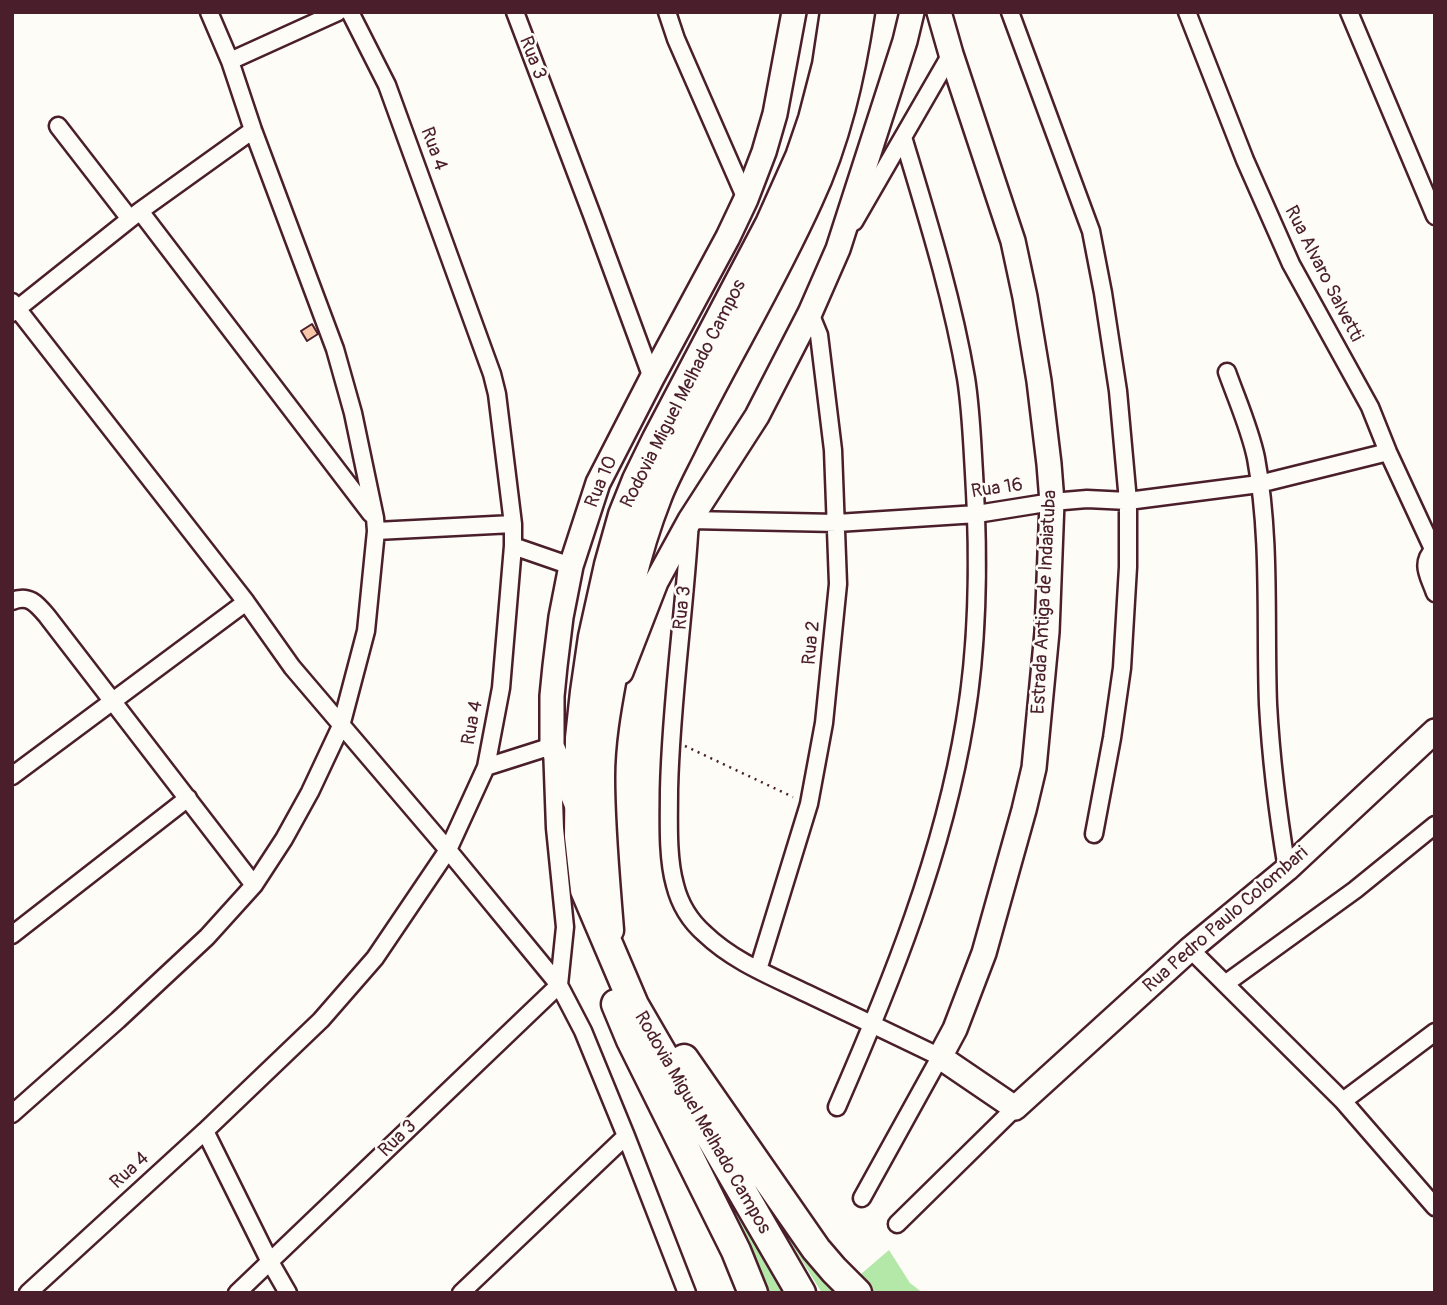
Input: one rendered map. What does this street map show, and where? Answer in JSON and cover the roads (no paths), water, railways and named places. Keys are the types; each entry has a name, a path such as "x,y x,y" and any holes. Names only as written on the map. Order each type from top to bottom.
{"highway":[{"name":"Rodovia Miguel Melhado Campos","path":"800,1293 634,1005 611,950 595,881 579,836 580,738 593,637 623,515 656,439 771,224 800,157 827,65 835,12"},
{"name":"Rodovia Miguel Melhado Campos","path":"595,881 601,833 600,774 606,713 632,573 657,497 808,201 830,148 853,60 860,12"},
{"path":"595,881 601,959 612,994 631,1040 736,1251 753,1293"},
{"path":"595,881 645,987 681,1054 816,1249 857,1293"}],"main road":[{"name":"Rua 10","path":"552,746 552,696 561,617 571,566 598,483 746,199 775,114 794,12"},
{"path":"838,248 912,12"},
{"name":"Estrada Antiga de Indaiatuba","path":"939,12 1013,241 1038,381 1052,502 1047,632 1034,768 984,953 955,1029 940,1057"},
{"name":"Rua 3","path":"690,520 757,415 810,313 838,248"},
{"path":"606,713 656,582 690,520"},
{"name":"Rua Pedro Paulo Colombari","path":"1015,1108 1190,949 1287,869 1435,731"},
{"path":"552,746 579,811"},
{"path":"940,1057 1015,1108"}],"street":[{"path":"12,1114 163,979 207,937 254,885 297,816 341,726 366,631 376,525 353,412 335,349 230,61 209,12"},
{"path":"230,61 338,12"},
{"name":"Rua 4","path":"28,1293 205,1131 321,1020 351,987 375,958 448,850 486,767 501,688 513,546 513,524 497,394 387,85 350,12"},
{"name":"Rua 3","path":"515,12 652,378"},
{"path":"667,12 676,39 746,199"},
{"path":"1010,12 1091,231 1118,391 1128,501 1128,568 1122,668 1094,834"},
{"name":"Rua Alvaro Salvetti","path":"1187,12 1245,160 1291,264 1370,407 1434,549"},
{"path":"1349,12 1435,215"},
{"name":"Rua 3","path":"838,248 951,54"},
{"path":"58,126 135,215 376,525"},
{"path":"253,130 135,215 14,308 246,602 292,667 559,985 583,1031 687,1293"},
{"path":"837,1107 873,1025 925,884 963,733 974,645 976,514 967,382 956,321 904,137"},
{"name":"Rua 2","path":"758,970 809,804 824,723 838,584 833,450 819,335 810,313"},
{"path":"1227,372 1252,444 1259,484 1265,549 1269,718 1275,799 1287,869"},
{"name":"Rua 16","path":"690,520 837,523 976,514 1087,499 1128,501 1259,484 1388,452"},
{"name":"Rua 3","path":"690,520 670,739 671,858 674,884 680,901 704,934 723,949 758,970 940,1057"},
{"path":"376,525 513,524"},
{"path":"513,546 571,566"},
{"path":"1434,549 1427,557 1426,567 1435,593"},
{"path":"19,600 32,600 37,604 254,885"},
{"path":"12,776 246,602"},
{"path":"486,767 552,746"},
{"name":"Rua 10","path":"552,746 555,828 565,927 559,985"},
{"path":"12,935 188,799"},
{"path":"1225,984 1432,832"},
{"path":"1190,949 1343,1101 1435,1207"},
{"name":"Rua 3","path":"237,1293 559,985"},
{"path":"1343,1101 1435,1032"},
{"path":"862,1198 940,1057"},
{"path":"897,1224 1015,1108"},
{"path":"205,1131 288,1293"},
{"path":"461,1293 626,1136"}]}
